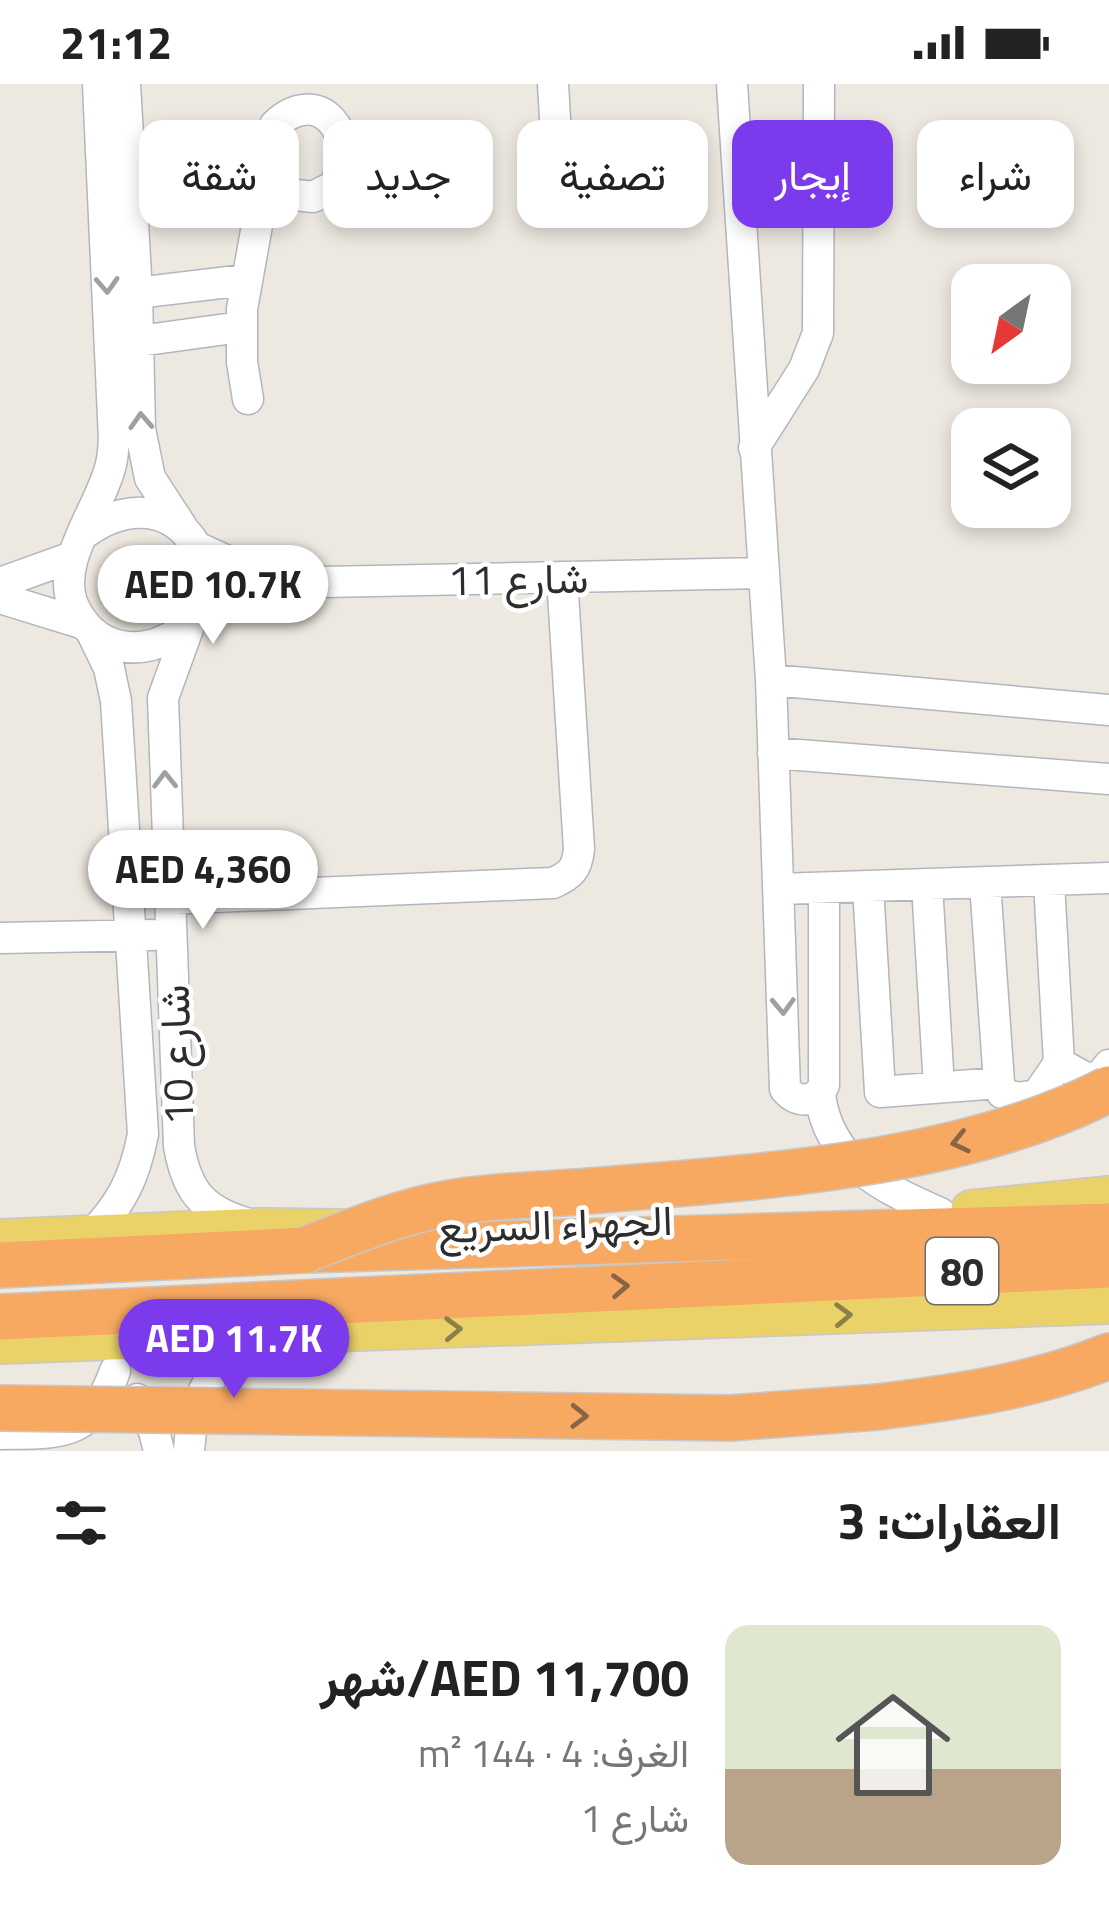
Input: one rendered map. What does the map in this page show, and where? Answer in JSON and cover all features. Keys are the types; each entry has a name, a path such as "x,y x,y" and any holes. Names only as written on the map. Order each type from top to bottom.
{"highway":[{"path":"305,1250 381,1220 451,1203 643,1187 899,1155 1005,1132 1109,1089"},
{"name":"الجهراء السريع","path":"0,1265 305,1250 1109,1226"},
{"name":"الجهراء السريع","path":"0,1317 1109,1265"},
{"path":"0,1408 730,1418 975,1395 1076,1370 1109,1356"}],"main road":[{"name":"الجهراء السريع","path":"0,1240 263,1228 940,1213 1109,1196"},
{"path":"0,1344 1109,1304"}],"street":[{"path":"88,627 72,603 68,580 110,468 114,440 98,84"},
{"path":"0,598 88,627 115,644 142,648 168,641 193,620 205,594 206,570 150,478 144,457 125,84"},
{"path":"553,84 555,120"},
{"path":"732,84 761,573 772,680 785,1089 797,1099 820,1095"},
{"path":"754,448 804,369 818,333 820,84"},
{"path":"248,400 241,327 256,228"},
{"path":"137,293 245,280"},
{"path":"139,341 241,327"},
{"path":"0,583 78,545 106,518 132,510 159,514 190,538"},
{"name":"شارع 11","path":"190,538 275,583"},
{"name":"شارع 11","path":"193,620 275,583 761,573"},
{"path":"168,899 553,884 569,876 579,849 562,577"},
{"name":"شارع 10","path":"193,620 163,698 179,1146 184,1174 198,1198 224,1217 263,1228"},
{"name":"شارع 10","path":"88,627 109,668 116,701 143,1134 136,1170 117,1209 91,1235"},
{"path":"772,680 1109,710"},
{"path":"773,753 1109,778"},
{"path":"779,890 1109,878"},
{"path":"985,883 999,1083 1002,1093 1017,1098 1036,1094 1059,1063 1049,882"},
{"path":"927,885 938,1087"},
{"path":"868,887 880,1092 999,1083"},
{"path":"824,888 824,1085 820,1095 824,1123 838,1149 897,1194 940,1213"},
{"path":"0,938 170,935"},
{"path":"1059,1063 1086,1078 1099,1077 1109,1065"},
{"path":"189,1451 193,1416 208,1379 248,1336"},
{"path":"77,1341 115,1371 143,1409 159,1451"},
{"path":"0,1434 50,1433 83,1424 105,1399 115,1371"}]}
